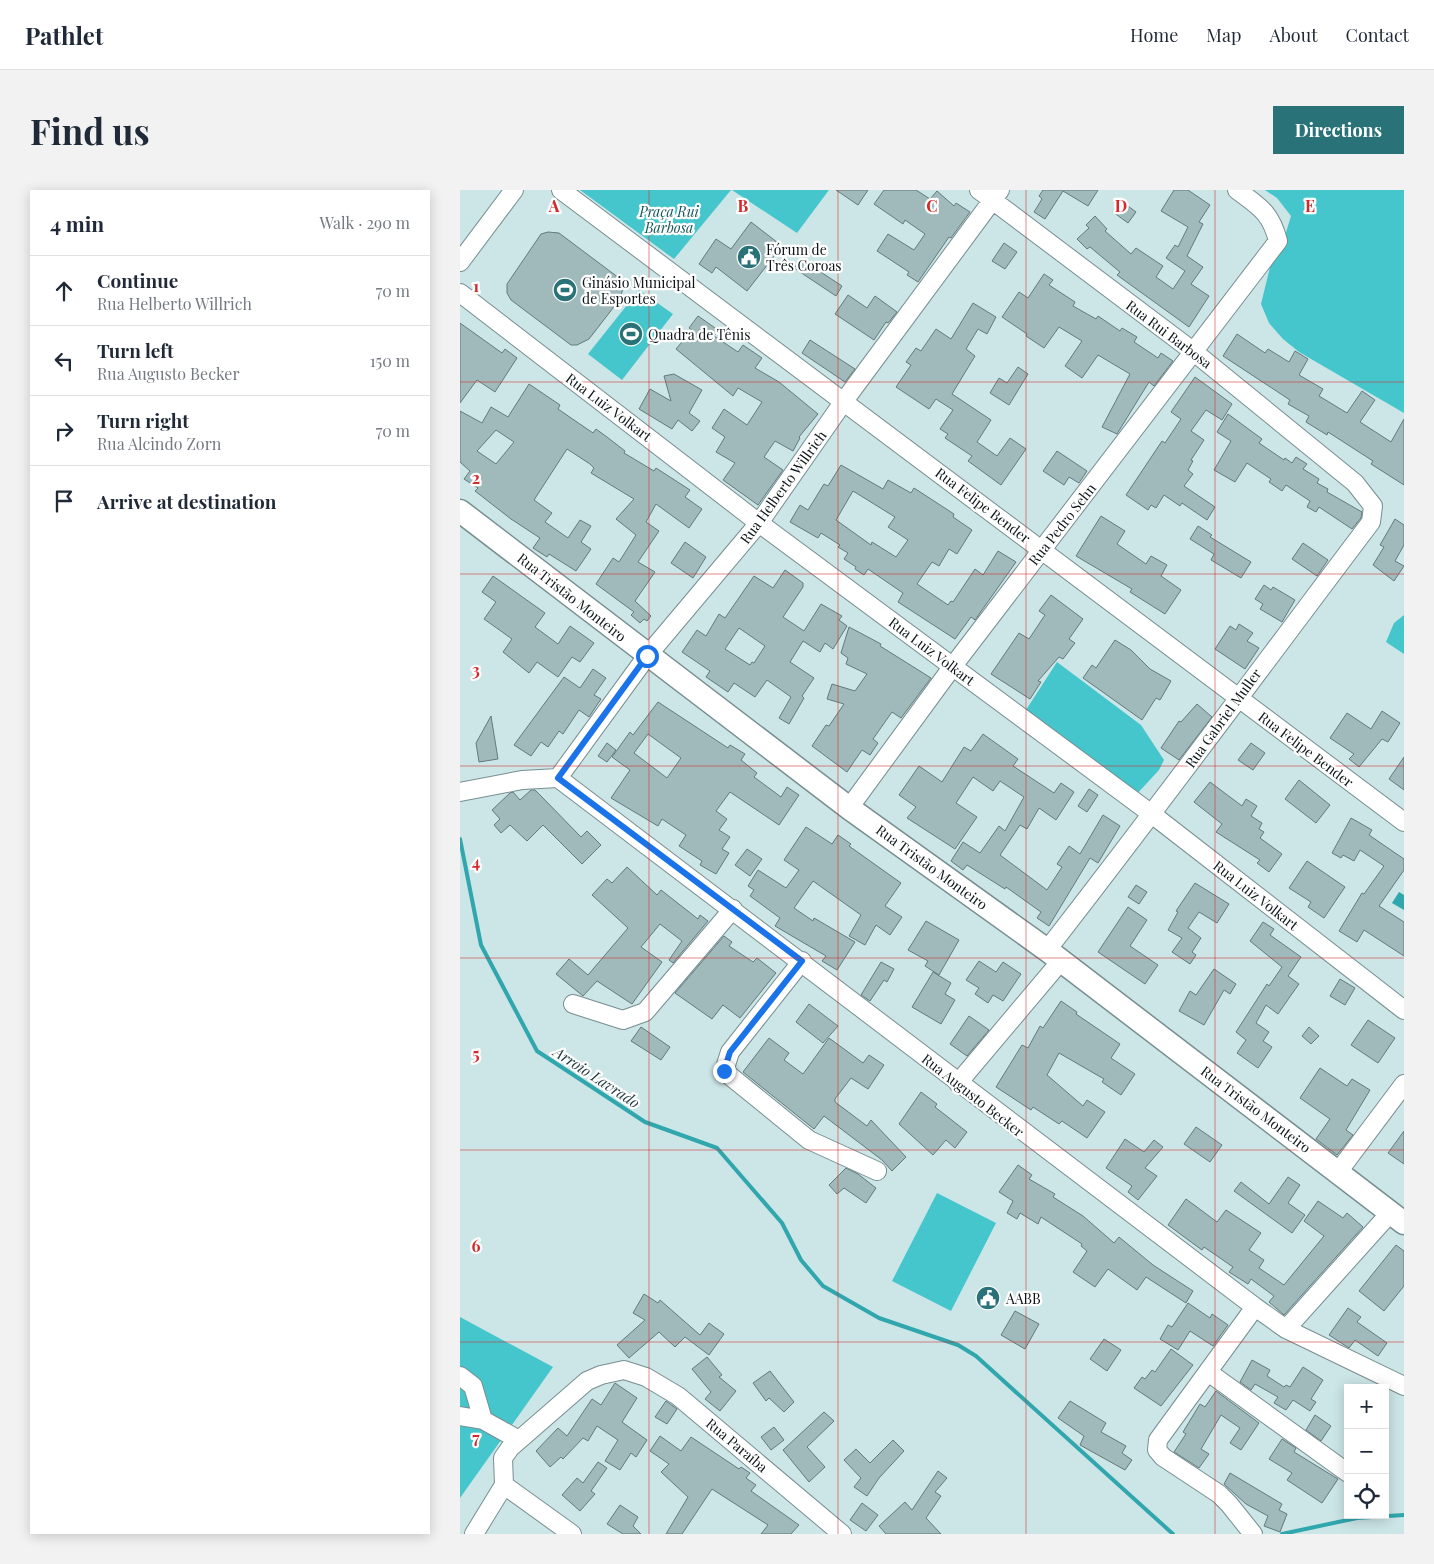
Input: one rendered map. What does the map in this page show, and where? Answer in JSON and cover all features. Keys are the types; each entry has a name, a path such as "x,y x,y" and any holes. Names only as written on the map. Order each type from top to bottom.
{"main road":[{"name":"Rua Tristão Monteiro","path":"460,511 647,656 849,808 1054,956 1397,1218"}],"street":[{"path":"460,262 514,190"},
{"name":"Rua Felipe Bender","path":"561,190 1404,822"},
{"name":"Rua Pedro Sehn","path":"849,808 953,666 1278,241 1274,223 1264,210 1237,190"},
{"name":"Rua Helberto Willrich","path":"558,778 647,656 759,523 990,194"},
{"name":"Rua Rui Barbosa","path":"990,194 1194,352 1356,483"},
{"name":"Rua Luiz Volkart","path":"460,293 759,523 1153,815 1404,1010"},
{"name":"Rua Gabriel Muller","path":"958,1083 1054,956 1238,698 1371,522 1373,506 1356,483"},
{"path":"464,792 522,780 558,778"},
{"name":"Rua Augusto Becker","path":"558,778 802,961 958,1083 1286,1329 1404,1386"},
{"path":"572,1004 623,1020 645,1012 733,909"},
{"path":"802,961 730,1052 724,1071 809,1140 876,1171"},
{"path":"1338,1172 1404,1084"},
{"path":"1286,1329 1397,1218"},
{"path":"1253,1534 1219,1494 1163,1457 1157,1450 1158,1440 1256,1307"},
{"name":"Rua Paraíba","path":"519,1440 587,1381 601,1375 624,1370 646,1377 678,1396 842,1534"},
{"path":"1208,1372 1344,1470"},
{"path":"460,1376 473,1386 483,1420"},
{"path":"460,1416 483,1420 519,1440 504,1458 504,1485 474,1534"},
{"path":"504,1485 572,1534"}],"green space":[{"name":"Praça Rui Barbosa","path":"580,190 731,190 674,259"},
{"name":"Praça Rui Barbosa","path":"732,190 829,190 797,233"},
{"path":"1265,190 1404,190 1404,413 1299,352 1283,339 1269,323 1261,304 1272,259 1284,239 1291,216 1277,198"},
{"name":"Quadra de Tênis","path":"639,290 673,314 622,380 588,354"},
{"path":"1404,615 1404,654 1386,642 1394,623"},
{"path":"1057,662 1141,725 1164,760 1159,770 1136,795 1024,713"},
{"path":"937,1193 996,1223 951,1311 892,1281"},
{"path":"460,1317 553,1367 460,1498"}],"shaded area":[{"path":"1399,892 1404,895 1404,910 1392,903"}],"building":[{"path":"836,190 868,190 858,205"},
{"path":"884,190 916,190 930,199 937,191 954,206 956,203 970,212 951,238 949,237 918,282 907,275 909,272 877,251 888,234 914,250 925,234 905,220 903,224 874,204"},
{"path":"1043,190 1098,190 1088,206 1063,191 1045,219 1034,212 1042,199 1039,196"},
{"path":"1174,190 1188,190 1210,205 1199,222 1203,224 1187,256 1203,267 1191,284 1209,296 1189,327 1117,275 1120,272 1090,247 1087,249 1077,239 1089,228 1086,225 1095,216 1107,229 1105,231 1131,254 1136,248 1163,266 1156,277 1173,289 1185,271 1166,258 1175,245 1178,247 1188,227 1161,211"},
{"path":"1121,201 1136,212 1128,223 1113,212"},
{"name":"Fórum de Três Coroas","path":"751,222 782,246 747,291 716,267 712,273 699,264 716,239 731,249"},
{"name":"Ginásio Municipal de Esportes","path":"548,232 559,233 619,278 623,288 620,299 589,339 577,345 571,345 511,300 507,293 507,284 541,234"},
{"path":"1004,243 1017,252 1005,269 992,261"},
{"path":"801,259 842,286 836,296 794,268"},
{"path":"1044,274 1053,280 1049,285 1075,302 1073,306 1096,319 1098,316 1120,331 1122,328 1137,337 1134,342 1158,358 1161,353 1173,361 1154,386 1149,382 1117,434 1102,427 1130,374 1098,355 1082,378 1065,366 1082,341 1059,327 1044,348 1002,317 1019,292 1028,298"},
{"path":"848,295 867,308 875,296 897,312 888,323 886,322 874,340 835,314"},
{"path":"973,303 996,317 987,334 978,329 966,349 975,356 952,394 991,420 977,442 997,456 1010,438 1026,449 1001,485 968,461 972,456 945,438 948,434 940,429 953,410 936,399 929,409 896,387 911,365 906,362 916,348 921,351 936,329 951,339"},
{"path":"698,316 718,330 714,336 738,352 743,345 762,358 755,368 779,382 818,414 799,437 793,451 775,441 764,457 783,470 758,505 723,480 735,463 716,452 725,437 712,428 724,409 747,425 762,402 738,388 733,396 676,349 692,330 689,328"},
{"path":"460,323 502,353 505,349 517,358 495,392 477,380 460,403"},
{"path":"1237,334 1265,353 1268,349 1289,362 1295,351 1308,359 1299,375 1323,389 1319,396 1347,413 1362,391 1375,400 1360,422 1391,442 1404,419 1404,485 1371,464 1373,461 1328,432 1327,435 1306,422 1309,416 1288,404 1290,400 1223,356"},
{"path":"810,340 855,369 845,382 802,353"},
{"path":"1018,367 1028,374 1009,405 990,393 999,378 1007,383"},
{"path":"674,374 702,390 689,413 700,421 692,431 678,420 672,429 639,409 650,389 671,401 664,376"},
{"path":"1195,377 1232,404 1222,420 1206,410 1191,431 1204,440 1191,460 1193,461 1188,470 1193,474 1184,486 1215,507 1207,520 1182,503 1180,506 1164,495 1156,508 1151,505 1148,510 1126,495 1162,441 1165,443 1181,419 1171,412"},
{"path":"529,384 560,405 558,409 593,433 596,429 625,451 624,453 654,471 656,468 690,490 685,497 702,509 689,528 656,504 646,522 659,531 638,562 655,572 635,601 651,616 647,621 644,619 640,623 631,615 634,612 596,584 613,558 619,562 636,535 616,519 634,499 591,473 594,468 590,464 567,449 534,500 552,513 545,522 568,538 580,520 591,526 581,542 591,549 576,571 549,554 547,557 533,548 540,538 511,519 475,491 478,488 464,479 470,471 460,462 460,411 482,423 491,407 508,417","holes":["496,430 514,442 496,464 477,451"]},
{"path":"1228,414 1262,439 1259,443 1284,460 1285,458 1292,463 1296,457 1307,464 1303,469 1319,479 1317,483 1328,489 1327,492 1362,512 1361,518 1352,529 1319,507 1316,512 1307,507 1310,501 1286,485 1282,491 1269,482 1271,479 1247,463 1235,482 1214,470 1231,441 1217,432"},
{"path":"1057,451 1087,471 1079,483 1069,477 1064,485 1043,471"},
{"path":"841,465 883,489 888,480 911,493 914,488 954,514 953,517 972,530 957,554 949,549 939,566 932,562 917,584 948,605 951,601 953,602 975,569 983,575 998,551 1016,562 975,620 971,617 955,639 898,602 903,593 868,569 864,575 855,569 856,567 844,559 848,553 838,547 840,545 821,533 818,538 790,522 800,505 808,510 824,484 828,486","holes":["853,491 895,517 888,527 908,540 896,557 872,542 871,545 836,520"]},
{"path":"1101,516 1125,531 1117,544 1146,564 1151,556 1167,565 1161,576 1181,590 1165,614 1130,592 1132,589 1076,556"},
{"path":"1395,519 1404,525 1404,545 1395,561 1404,566 1394,581 1373,565 1384,547 1380,545"},
{"path":"1198,526 1212,535 1210,537 1251,562 1241,578 1211,560 1214,554 1190,539"},
{"path":"685,542 706,557 693,578 671,563"},
{"path":"1303,543 1328,560 1317,576 1292,559"},
{"path":"785,570 803,583 803,587 783,617 804,631 821,604 842,616 839,620 847,626 833,649 825,643 820,652 803,641 790,662 814,678 802,696 804,698 789,724 779,718 791,697 767,680 755,697 734,683 728,692 706,677 710,671 682,652 697,630 706,636 719,614 725,618 754,576 773,588","holes":["739,628 765,646 754,663 752,662 750,665 725,649"]},
{"path":"493,576 545,613 535,627 558,644 570,626 594,643 580,662 572,657 558,677 537,662 529,673 503,652 512,639 484,619 496,602 482,592"},
{"path":"1264,585 1271,590 1273,587 1295,600 1282,622 1260,609 1263,604 1255,599"},
{"path":"1051,595 1083,619 1069,639 1075,643 1063,659 1059,657 1038,681 1041,682 1030,699 991,674 1019,633 1029,639 1045,615 1039,611"},
{"path":"1239,624 1253,633 1247,641 1259,648 1245,669 1215,649 1230,626 1236,630"},
{"path":"849,627 881,644 880,646 931,678 901,718 892,712 873,739 878,743 870,755 862,750 847,772 812,746 826,725 829,726 844,704 827,699 832,684 855,691 867,674 846,664 848,658 841,653"},
{"path":"1115,640 1131,650 1150,669 1171,681 1160,700 1156,698 1142,720 1083,678 1092,665 1096,668"},
{"path":"593,669 606,678 594,695 601,699 589,717 579,710 563,734 559,731 548,747 541,742 531,756 514,745 564,677 580,688"},
{"path":"658,702 728,748 730,745 745,754 741,760 757,773 754,777 781,797 787,787 799,795 779,825 730,792 716,811 727,819 719,830 730,837 722,849 729,853 716,874 700,865 702,861 679,846 686,835 662,819 658,826 611,798 630,770 612,757 630,732 633,735","holes":["648,734 681,758 667,778 634,753"]},
{"path":"1197,704 1212,717 1179,760 1161,748 1179,721 1181,722"},
{"path":"1382,711 1400,723 1388,742 1382,739 1359,767 1349,759 1354,754 1330,738 1347,713 1371,729"},
{"path":"491,716 498,759 479,762 476,743"},
{"path":"983,734 1018,759 1013,766 1054,793 1061,783 1074,792 1056,820 1039,808 1027,829 1020,825 1000,855 1047,890 1062,867 1057,864 1069,846 1080,854 1103,815 1120,826 1098,863 1090,858 1049,926 1037,918 1041,912 1006,887 1005,889 967,865 963,870 951,861 963,842 980,853 999,826 1005,831 1024,797 1000,781 993,791 973,777 956,803 977,817 955,849 907,818 916,807 899,795 919,766 942,782 964,747 971,751"},
{"path":"607,743 616,750 607,762 598,756"},
{"path":"1251,743 1265,753 1253,770 1238,760"},
{"path":"1404,757 1404,790 1389,779"},
{"path":"1299,780 1330,805 1316,823 1285,799"},
{"path":"1210,782 1242,806 1246,799 1257,806 1251,816 1262,823 1259,829 1264,832 1260,838 1282,854 1269,872 1257,863 1260,860 1216,832 1222,824 1194,802"},
{"path":"1089,789 1098,795 1087,812 1078,806"},
{"path":"531,790 535,790 581,837 587,831 601,845 582,864 543,825 527,841 510,825 501,833 494,825 500,819 492,810 510,793 513,792 520,800"},
{"path":"1351,818 1372,830 1369,835 1404,859 1404,870 1379,906 1404,922 1404,956 1364,930 1357,942 1339,931 1362,893 1364,894 1384,866 1360,850 1354,861 1343,855 1341,858 1332,853"},
{"path":"806,827 832,844 838,835 851,844 849,846 901,883 885,906 902,917 890,935 876,925 865,945 849,936 861,915 813,881 794,908 813,921 814,918 855,942 837,970 822,961 826,956 775,926 780,918 750,896 754,890 748,886 758,870 786,888 799,870 784,860"},
{"path":"747,849 762,859 750,876 735,865"},
{"path":"1307,861 1345,887 1324,918 1308,907 1311,902 1289,888"},
{"path":"627,867 657,895 661,890 698,919 700,915 708,921 673,963 669,960 682,941 660,924 641,947 662,962 632,1004 597,981 583,996 556,974 569,959 588,975 628,928 592,895 607,879 612,883"},
{"path":"1195,883 1229,904 1217,923 1199,912 1188,928 1201,938 1192,952 1196,955 1190,964 1172,952 1182,938 1168,930 1178,912 1176,911"},
{"path":"1136,885 1147,892 1139,904 1128,897"},
{"path":"1128,907 1147,920 1130,946 1158,965 1145,984 1098,952"},
{"path":"926,921 959,940 939,975 925,966 928,961 908,950"},
{"path":"1263,922 1274,929 1270,935 1301,957 1288,976 1299,984 1278,1014 1266,1005 1256,1023 1269,1032 1263,1041 1272,1047 1258,1068 1237,1053 1246,1040 1236,1032 1267,984 1269,986 1282,967 1250,941"},
{"path":"724,936 732,942 729,946 753,962 757,958 776,973 740,1018 723,1005 712,1019 675,993"},
{"path":"979,961 996,972 1003,962 1021,974 1003,1001 993,995 988,1003 975,994 979,988 966,980"},
{"path":"881,962 894,969 887,982 884,980 870,1001 861,995"},
{"path":"1214,969 1236,984 1230,994 1224,990 1204,1025 1179,1011 1190,991 1196,995"},
{"path":"933,972 951,983 945,994 955,1000 941,1024 912,1007"},
{"path":"1340,979 1355,988 1345,1005 1330,996"},
{"path":"1061,1001 1077,1012 1076,1014 1120,1044 1111,1058 1135,1074 1121,1095 1102,1082 1104,1079 1059,1053 1047,1075 1083,1106 1087,1100 1105,1112 1087,1138 1062,1121 1059,1124 1033,1107 1031,1110 996,1087 1022,1045 1028,1048 1040,1026 1043,1028"},
{"path":"809,1004 838,1026 823,1043 796,1022"},
{"path":"969,1016 989,1030 967,1056 950,1044"},
{"path":"1368,1020 1395,1038 1378,1063 1351,1045"},
{"path":"641,1027 670,1047 661,1060 631,1041"},
{"path":"1309,1027 1319,1036 1311,1044 1302,1036"},
{"path":"769,1038 789,1053 784,1060 803,1074 829,1038 863,1063 869,1055 884,1065 868,1089 851,1078 835,1099 835,1102 867,1126 871,1120 906,1157 892,1171 882,1160 824,1116 814,1129 743,1072"},
{"path":"1320,1068 1347,1086 1352,1079 1370,1090 1346,1130 1353,1135 1337,1155 1316,1139 1330,1119 1300,1098"},
{"path":"921,1092 937,1104 935,1107 967,1132 955,1148 946,1140 933,1155 899,1124"},
{"path":"1196,1127 1222,1145 1210,1162 1184,1144"},
{"path":"1404,1131 1404,1164 1388,1153"},
{"path":"1125,1139 1144,1152 1154,1140 1163,1147 1145,1168 1157,1176 1138,1200 1128,1192 1132,1186 1106,1168"},
{"path":"1018,1165 1032,1175 1029,1179 1055,1194 1053,1197 1083,1216 1114,1243 1119,1237 1153,1265 1193,1291 1186,1303 1146,1277 1137,1290 1108,1269 1095,1287 1073,1272 1087,1251 1081,1246 1082,1244 1041,1217 1038,1224 1020,1213 1017,1219 1007,1213 1013,1201 999,1192"},
{"path":"846,1168 858,1174 876,1188 866,1203 844,1188 837,1194 829,1185"},
{"path":"1288,1177 1300,1185 1288,1203 1305,1215 1292,1233 1234,1191 1241,1182 1269,1204"},
{"path":"1186,1199 1217,1222 1226,1210 1261,1233 1249,1250 1264,1260 1259,1268 1284,1285 1324,1236 1304,1221 1318,1201 1343,1218 1347,1213 1363,1227 1284,1315 1269,1302 1274,1296 1251,1279 1248,1284 1229,1272 1233,1267 1204,1247 1202,1250 1168,1225"},
{"path":"1396,1245 1404,1251 1404,1286 1384,1311 1359,1291"},
{"path":"644,1294 658,1303 660,1300 700,1335 709,1323 724,1334 709,1355 685,1337 675,1347 659,1332 629,1358 617,1345 645,1320 633,1313"},
{"path":"1188,1303 1210,1318 1212,1314 1228,1325 1213,1346 1190,1331 1178,1350 1160,1339 1168,1325 1172,1327"},
{"path":"1348,1308 1361,1317 1357,1322 1387,1343 1378,1356 1355,1340 1349,1348 1329,1335"},
{"path":"1015,1311 1039,1324 1025,1349 1001,1335"},
{"path":"1104,1339 1121,1350 1107,1371 1090,1359"},
{"path":"1171,1349 1193,1365 1161,1406 1134,1388 1142,1377 1145,1379 1152,1370 1155,1372"},
{"path":"707,1357 722,1375 719,1377 736,1391 720,1411 705,1399 711,1392 692,1369"},
{"path":"1252,1360 1270,1370 1267,1376 1284,1387 1286,1385 1290,1387 1303,1367 1323,1380 1311,1399 1316,1402 1310,1411 1293,1400 1286,1410 1274,1403 1278,1397 1255,1384 1251,1390 1240,1382"},
{"path":"770,1371 794,1402 784,1412 769,1398 766,1401 753,1383"},
{"path":"615,1383 637,1398 622,1422 647,1440 636,1457 631,1453 620,1470 605,1461 618,1440 597,1426 588,1441 583,1438 563,1459 561,1457 550,1467 536,1451 558,1428 567,1436 592,1399 601,1405"},
{"path":"1216,1391 1259,1423 1241,1450 1230,1443 1240,1428 1221,1415 1201,1449 1209,1454 1199,1468 1174,1452 1186,1434 1183,1432 1200,1404 1205,1407"},
{"path":"666,1401 677,1409 667,1424 655,1417"},
{"path":"1070,1401 1106,1423 1101,1432 1126,1446 1122,1453 1132,1460 1125,1470 1080,1445 1084,1436 1058,1418"},
{"path":"824,1412 834,1421 807,1447 825,1467 809,1482 783,1450"},
{"path":"1315,1415 1331,1426 1321,1441 1306,1430"},
{"path":"774,1427 784,1440 771,1450 761,1437"},
{"path":"660,1436 681,1451 691,1437 739,1469 741,1467 750,1473 746,1478 756,1485 751,1491 799,1525 791,1534 761,1534 768,1525 712,1489 682,1534 666,1534 688,1497 661,1472 669,1464 650,1451"},
{"path":"1282,1439 1296,1448 1294,1452 1338,1479 1322,1503 1287,1480 1292,1473 1269,1459"},
{"path":"893,1440 904,1451 879,1478 867,1496 854,1487 861,1478 844,1460 856,1449 870,1463"},
{"path":"598,1462 607,1468 591,1491 595,1494 580,1511 562,1495 577,1478 583,1483"},
{"path":"938,1471 947,1478 935,1492 941,1496 926,1518 941,1534 886,1534 879,1526 905,1502 912,1510"},
{"path":"1230,1473 1282,1504 1279,1510 1287,1514 1280,1532 1264,1526 1268,1516 1246,1504 1224,1484"},
{"path":"862,1503 878,1515 866,1531 850,1520"},
{"path":"620,1505 638,1517 633,1526 641,1534 623,1534 607,1524"}],"waterway":[{"path":"460,839 481,945 537,1051 645,1122 717,1148 782,1223 801,1260 823,1286 879,1318 958,1345 976,1356 1173,1534"},
{"name":"Arroio Lavrado","path":"1282,1534 1357,1518 1404,1515"}],"place":[{"name":"Fórum de Três Coroas","path":"749,257"},
{"name":"Ginásio Municipal de Esportes","path":"565,290"},
{"name":"Quadra de Tênis","path":"631,334"},
{"name":"AABB","path":"988,1298"}],"route":[{"path":"647,656 558,778 802,961 730,1052 729,1062 724,1071"}]}
